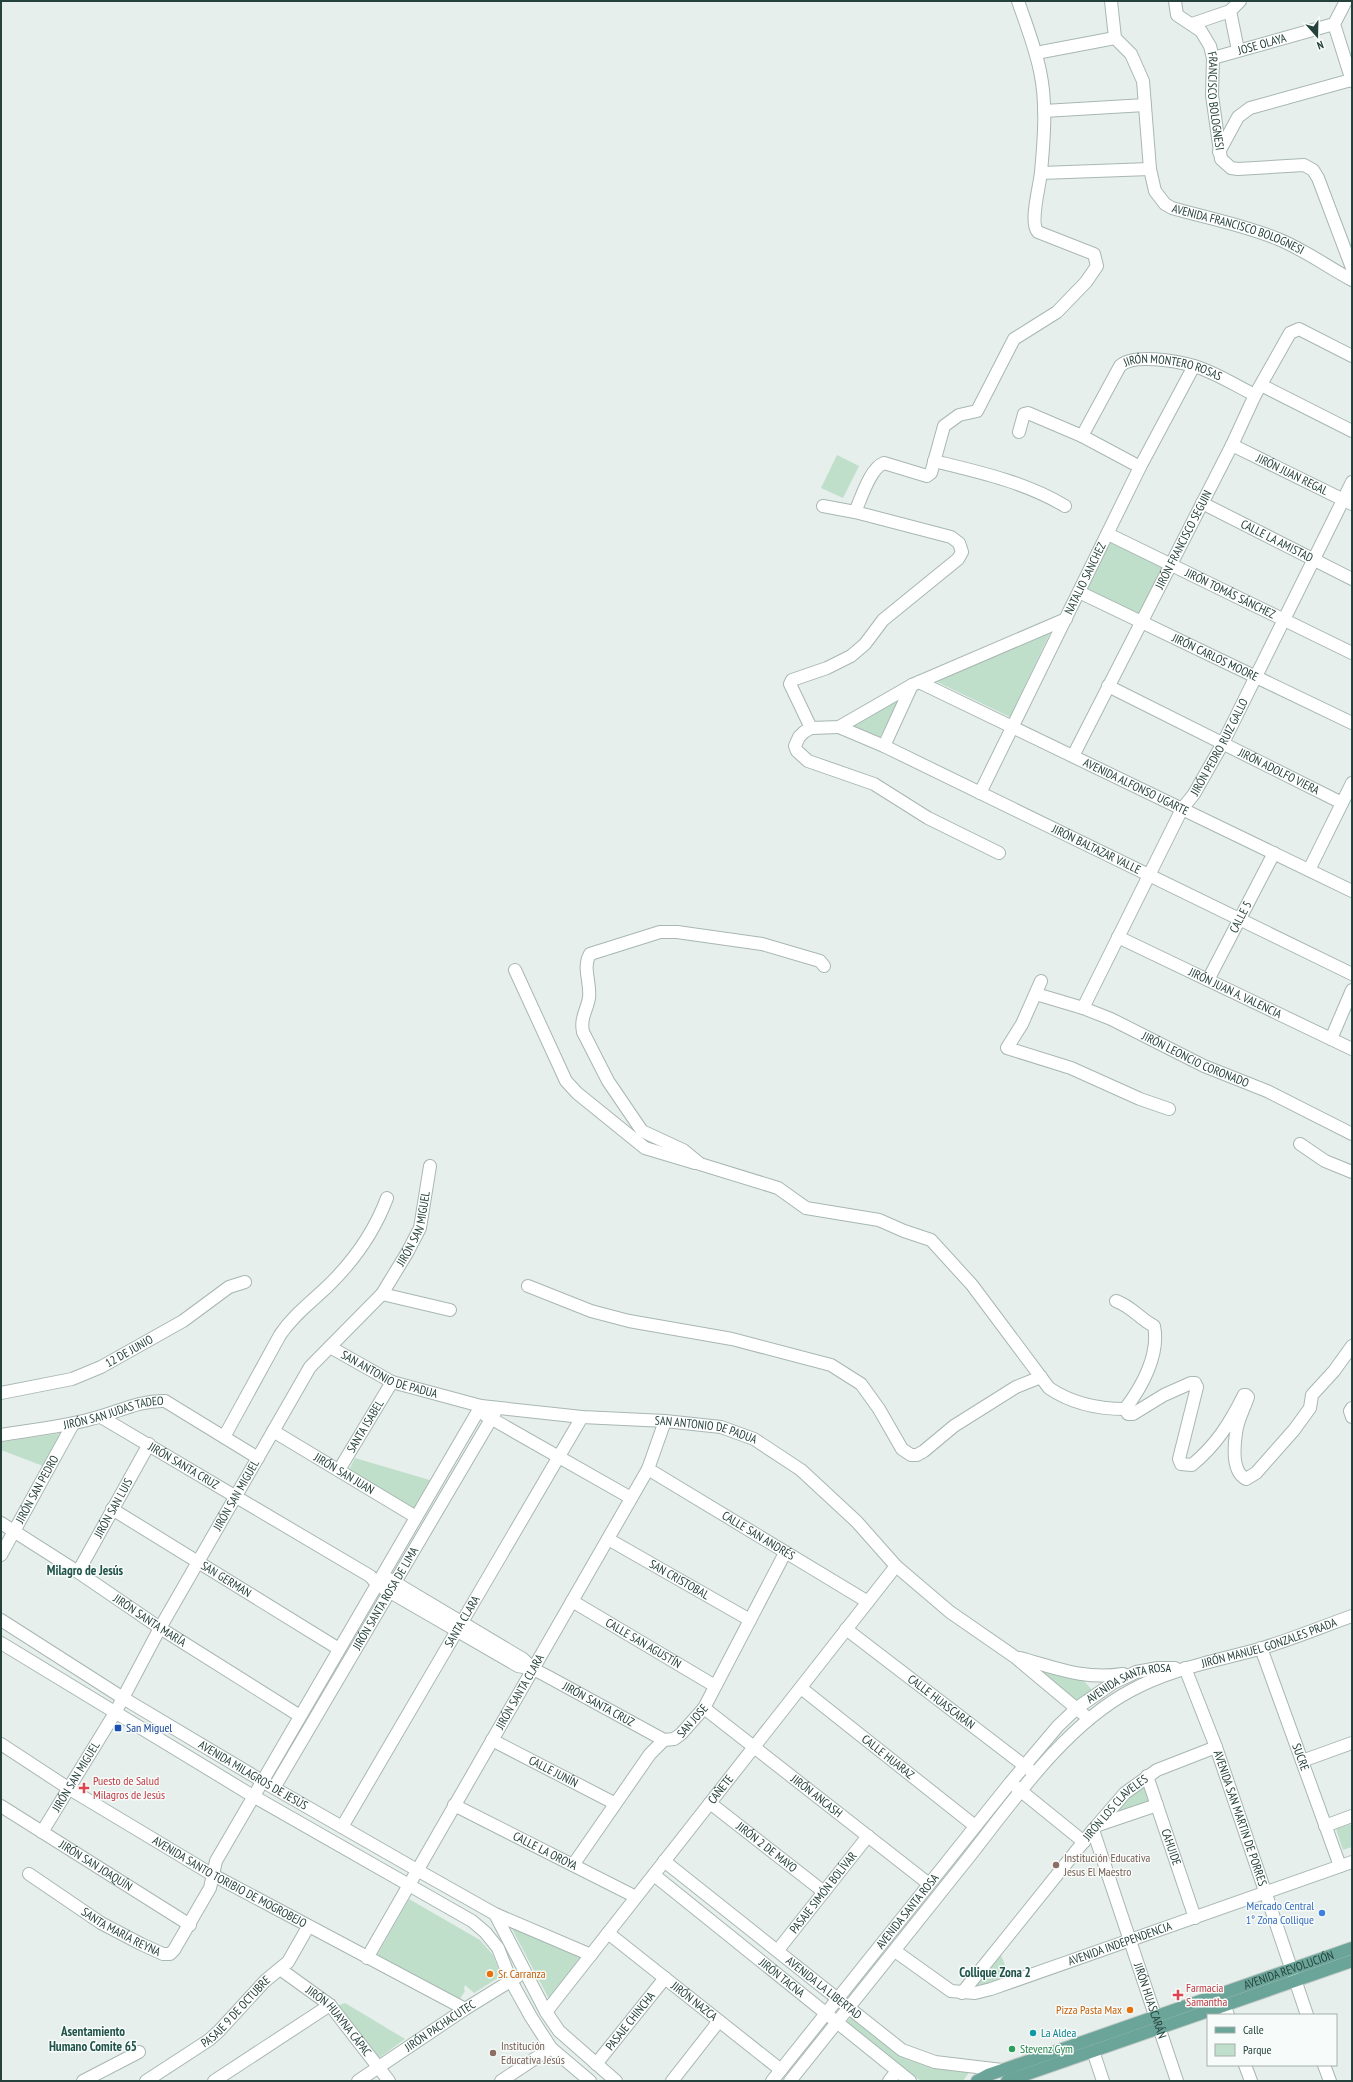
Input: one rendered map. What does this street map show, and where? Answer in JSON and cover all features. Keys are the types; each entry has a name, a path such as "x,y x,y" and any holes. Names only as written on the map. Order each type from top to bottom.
{"main road":[{"name":"AVENIDA REVOLUCIÓN","path":"1211,2014 1226,2010 1293,1975 1352,1948"},
{"name":"AVENIDA REVOLUCIÓN","path":"977,2081 1005,2076 1154,2016 1293,1975 1352,1961"},
{"name":"AVENIDA REVOLUCIÓN","path":"1005,2076 1027,2078 1093,2051 1158,2028 1207,2015"}],"street":[{"path":"855,512 867,485 878,466 884,463 926,476 931,473 944,426 959,414 977,411 980,408 1014,339 1056,312 1086,282 1097,266 1094,254 1035,229 1034,220 1041,173 1044,111 1040,72 1036,53 1018,1"},
{"path":"1036,53 1115,38 1111,1"},
{"name":"FRANCISCO BOLOGNESI","path":"1175,1 1177,15 1192,24 1206,36 1213,58 1212,95 1221,159 1231,168 1248,169 1304,165 1313,170 1318,178 1352,268"},
{"path":"1192,24 1230,11 1240,1"},
{"path":"1219,152 1238,117 1250,108 1352,80 1334,24 1346,1"},
{"path":"1230,11 1238,50"},
{"name":"JOSE OLAYA","path":"1213,58 1334,24"},
{"name":"AVENIDA FRANCISCO BOLOGNESI","path":"1115,38 1131,54 1143,81 1150,169 1155,191 1165,204 1172,208 1278,239 1313,255 1326,266 1352,280"},
{"path":"1044,111 1145,105"},
{"path":"1041,173 1150,169"},
{"name":"JIRÓN FRANCISCO SEGUIN","path":"1073,756 1232,445 1258,390 1290,333 1299,329 1352,356"},
{"name":"JIRÓN MONTERO ROSAS","path":"1082,436 1120,366 1124,362 1136,359 1194,366 1258,390 1352,431"},
{"name":"NATALIO SANCHEZ","path":"980,793 1140,467 1194,366"},
{"path":"1018,432 1024,414 1028,413 1082,436 1140,467"},
{"name":"JIRÓN JUAN REGAL","path":"1232,445 1348,502"},
{"path":"934,461 1004,479 1046,495 1065,506"},
{"name":"JIRÓN PEDRO RUIZ GALLO","path":"1083,1008 1182,809 1194,794 1223,743 1313,560 1348,502 1352,482"},
{"name":"CALLE LA AMISTAD","path":"1202,503 1352,580"},
{"path":"812,728 790,684 792,680 827,668 851,656 865,644 883,620 958,559 962,552 959,543 951,537 855,512 823,506"},
{"name":"JIRÓN TOMÁS SÁNCHEZ","path":"1108,534 1352,653"},
{"name":"JIRÓN CARLOS MOORE","path":"1079,592 1352,723"},
{"path":"999,853 928,818 874,784 808,761 797,752 796,746 798,737 812,728 839,727 916,683 1066,619"},
{"path":"884,746 916,683"},
{"name":"AVENIDA ALFONSO UGARTE","path":"916,683 1013,727 1352,891"},
{"name":"JIRÓN ADOLFO VIERA","path":"1108,686 1342,803"},
{"name":"JIRÓN BALTAZAR VALLE","path":"839,727 884,746 1352,974"},
{"path":"1309,870 1352,783"},
{"name":"CALLE 5","path":"1208,980 1274,853"},
{"path":"700,1164 683,1150 642,1131 608,1081 583,1032 581,1023 589,998 589,980 586,966 590,954 660,932 677,932 762,944 820,961 824,966"},
{"name":"JIRÓN JUAN A. VALENCIA","path":"1118,937 1352,1049"},
{"path":"515,970 566,1081 577,1093 645,1148 778,1188 806,1208 879,1220 904,1232 931,1240 972,1285 1050,1388 1064,1396 1102,1408 1125,1409"},
{"path":"1041,981 1022,1024 1007,1048 1071,1068 1140,1099 1169,1109"},
{"path":"1331,1039 1352,990"},
{"name":"JIRÓN LEONCIO CORONADO","path":"1036,994 1083,1008 1111,1019 1204,1066 1267,1091 1352,1134"},
{"path":"1300,1144 1325,1161 1352,1172"},
{"name":"JIRÓN SAN MIGUEL","path":"42,1832 124,1698 160,1628 310,1367 382,1294 420,1228 430,1166"},
{"path":"224,1437 280,1335 291,1320 331,1284 354,1258 381,1214 387,1198"},
{"name":"12 DE JUNIO","path":"1,1393 72,1379 101,1367 183,1321 229,1287 245,1282"},
{"path":"528,1286 591,1311 628,1321 732,1339 831,1365 861,1384 879,1408 902,1449 911,1455 921,1453 954,1426 1016,1387 1041,1376"},
{"path":"382,1294 450,1310"},
{"path":"1116,1301 1127,1305 1143,1320 1154,1326 1157,1336 1152,1361 1133,1398 1125,1409"},
{"path":"1125,1409 1128,1414 1133,1414 1164,1395 1191,1383 1195,1383 1197,1387 1179,1459 1181,1464 1192,1465 1204,1455 1226,1430 1244,1395 1246,1395 1248,1398 1236,1432 1236,1470 1241,1477 1246,1479 1256,1473 1294,1430 1310,1408 1312,1395 1334,1371 1352,1346"},
{"name":"SAN ANTONIO DE PADUA","path":"330,1347 392,1382 494,1414 665,1421 721,1427 754,1439 801,1470 857,1522 896,1566 950,1612 1015,1657 1089,1719"},
{"name":"SANTA ISABEL","path":"339,1470 392,1382"},
{"name":"JIRÓN SAN JUDAS TADEO","path":"1,1435 73,1424 101,1417 131,1405 151,1400 165,1401 258,1458"},
{"path":"1352,1408 1350,1411 1352,1417"},
{"name":"JIRÓN SANTA ROSA DE LIMA","path":"262,1781 339,1649 381,1581 416,1517 480,1409"},
{"path":"494,1414 558,1457 631,1498"},
{"name":"JIRÓN SANTA ROSA DE LIMA","path":"274,1788 494,1414"},
{"name":"JIRÓN SANTA CRUZ","path":"101,1417 370,1576 460,1626 524,1659 533,1669 664,1740"},
{"name":"SANTA CLARA","path":"342,1827 582,1417"},
{"name":"JIRÓN SANTA CLARA","path":"367,1958 648,1469 665,1421"},
{"name":"JIRÓN SAN PEDRO","path":"1,1555 73,1424"},
{"name":"JIRÓN SAN JUAN","path":"273,1431 416,1517"},
{"name":"JIRÓN SAN LUIS","path":"78,1572 149,1444"},
{"name":"CALLE SAN ANDRÉS","path":"648,1469 868,1602"},
{"name":"SAN GERMAN","path":"112,1509 339,1649"},
{"name":"JIRÓN SANTA MARÍA","path":"1,1523 78,1572 160,1628 300,1716"},
{"name":"SAN CRISTOBAL","path":"608,1540 750,1620"},
{"name":"SAN JOSE","path":"573,1865 614,1803 650,1754 664,1740 674,1739 681,1734 704,1708 785,1553"},
{"name":"CAÑETE","path":"546,2012 896,1566"},
{"name":"CALLE SAN AGUSTÍN","path":"572,1601 715,1686"},
{"name":"JIRÓN MANUEL GONZALES PRADA","path":"1185,1668 1261,1648 1352,1616"},
{"name":"AVENIDA MILAGROS DE JESÚS","path":"1,1620 124,1698 262,1781 495,1914 504,1928 525,1973 546,2012 559,2031 616,2081"},
{"name":"CALLE HUASCARÁN","path":"846,1629 1036,1774"},
{"name":"AVENIDA MILAGROS DE JESÚS","path":"1,1642 252,1796 472,1921 485,1932 498,1948 511,1981 531,2017 551,2048 590,2081"},
{"name":"SUCRE","path":"1261,1648 1340,1866"},
{"name":"SAN ANTONIO DE PADUA","path":"1015,1657 1067,1673 1087,1676 1109,1676 1136,1672"},
{"name":"AVENIDA SANTA ROSA","path":"772,2081 1010,1782 1076,1708 1100,1691 1136,1672 1158,1668 1185,1668"},
{"name":"AVENIDA SANTA ROSA","path":"790,2081 1036,1774 1089,1719 1110,1704 1128,1692 1153,1679 1185,1668"},
{"name":"AVENIDA SAN MARTIN DE PORRES","path":"1185,1668 1216,1747 1307,2014"},
{"path":"1087,1676 1110,1704"},
{"name":"CALLE HUARAZ","path":"800,1688 975,1826"},
{"name":"JIRÓN ANCASH","path":"704,1708 929,1884"},
{"name":"CALLE JUNÍN","path":"492,1740 614,1803"},
{"path":"1302,1761 1352,1743"},
{"name":"AVENIDA SANTO TORIBIO DE MOGROBEJO","path":"1,1744 68,1788 213,1875 465,2009"},
{"name":"JIRÓN LOS CLAVELES","path":"962,1993 1094,1828 1125,1794 1157,1770 1216,1747"},
{"name":"CAHUIDE","path":"1147,1776 1195,1918"},
{"name":"SANTA MARÍA REYNA","path":"29,1874 101,1922 163,1954 170,1954 190,1925 210,1888 216,1861 262,1781"},
{"path":"1010,1782 1084,1842"},
{"name":"JIRÓN 2 DE MAYO","path":"710,1803 824,1892"},
{"name":"CALLE LA OROYA","path":"454,1805 636,1897"},
{"path":"1094,1828 1157,1805"},
{"name":"JIRÓN SAN JOAQUÍN","path":"1,1806 190,1925"},
{"path":"1325,1826 1352,1816"},
{"name":"JIRÓN HUASCARÁN","path":"1094,1828 1129,1942 1177,2081"},
{"name":"PASAJE SIMÓN BOLÍVAR","path":"778,1950 868,1836"},
{"name":"AVENIDA LA LIBERTAD","path":"664,1861 902,2050 935,2062 1005,2076"},
{"name":"AVENIDA INDEPENDENCIA","path":"895,1951 941,1986 951,1991 962,1993 991,1989 1129,1942 1352,1862"},
{"name":"JIRÓN TACNA","path":"654,1875 910,2081"},
{"path":"495,1914 591,1955"},
{"name":"PASAJE 9 DE OCTUBRE","path":"146,2081 209,2040 265,1981 288,1962 308,1926"},
{"name":"JIRÓN NAZCA","path":"608,1933 780,2070"},
{"name":"JIRÓN HUAYNA CÁPAC","path":"280,1969 330,2004 389,2081"},
{"name":"JIRÓN PACHACUTEC","path":"358,2081 465,2009 525,1973"},
{"name":"PASAJE CHINCHA","path":"596,2064 665,1978"},
{"path":"214,2081 330,2004"},
{"path":"672,2081 719,2021"},
{"path":"501,2081 551,2048"},
{"path":"1093,2051 1103,2081"},
{"path":"83,2081 139,2052"},
{"path":"1246,2066 1251,2081"},
{"path":"1324,2066 1330,2081"},
{"path":"889,2081 897,2070"}],"green space":[{"path":"837,455 859,466 843,498 821,488"},
{"path":"1110,540 1164,568 1139,616 1085,588"},
{"path":"1051,631 1010,717 935,681"},
{"path":"900,698 880,737 849,725"},
{"path":"62,1433 43,1466 1,1450 1,1442"},
{"path":"355,1458 433,1481 416,1510 349,1470"},
{"path":"1028,1665 1059,1676 1083,1680 1093,1691 1076,1703"},
{"path":"1143,1782 1151,1803 1110,1816"},
{"path":"1352,1824 1352,1847 1343,1850 1336,1829"},
{"path":"409,1899 480,1940 493,1955 501,1976 474,1993 465,1985 465,1991 460,1999 377,1955"},
{"path":"510,1925 581,1956 549,1999"},
{"path":"1000,1953 1011,1979 980,1987 973,1985"},
{"path":"345,2003 405,2039 379,2058 337,2006"},
{"path":"852,2015 903,2054 970,2071 963,2081 921,2081 846,2023"}],"place":[{"name":"San Miguel","path":"118,1728"},
{"name":"Puesto de Salud Milagros de Jesús","path":"84,1788"},
{"name":"Institución Educativa Jesus El Maestro","path":"1056,1865"},
{"name":"Mercado Central 1° Zona Collique","path":"1322,1913"},
{"name":"Sr. Carranza","path":"490,1974"},
{"name":"Farmacia Samantha","path":"1178,1995"},
{"name":"Pizza Pasta Max","path":"1130,2010"},
{"name":"La Aldea","path":"1033,2033"},
{"name":"Stevenz Gym","path":"1012,2049"},
{"name":"Institución Educativa Jesús","path":"493,2053"}],"district":[{"name":"Milagro de Jesús","path":"85,1570"},
{"name":"Collique Zona 2","path":"995,1972"},
{"name":"Asentamiento Humano Comite 65","path":"93,2038"}]}
